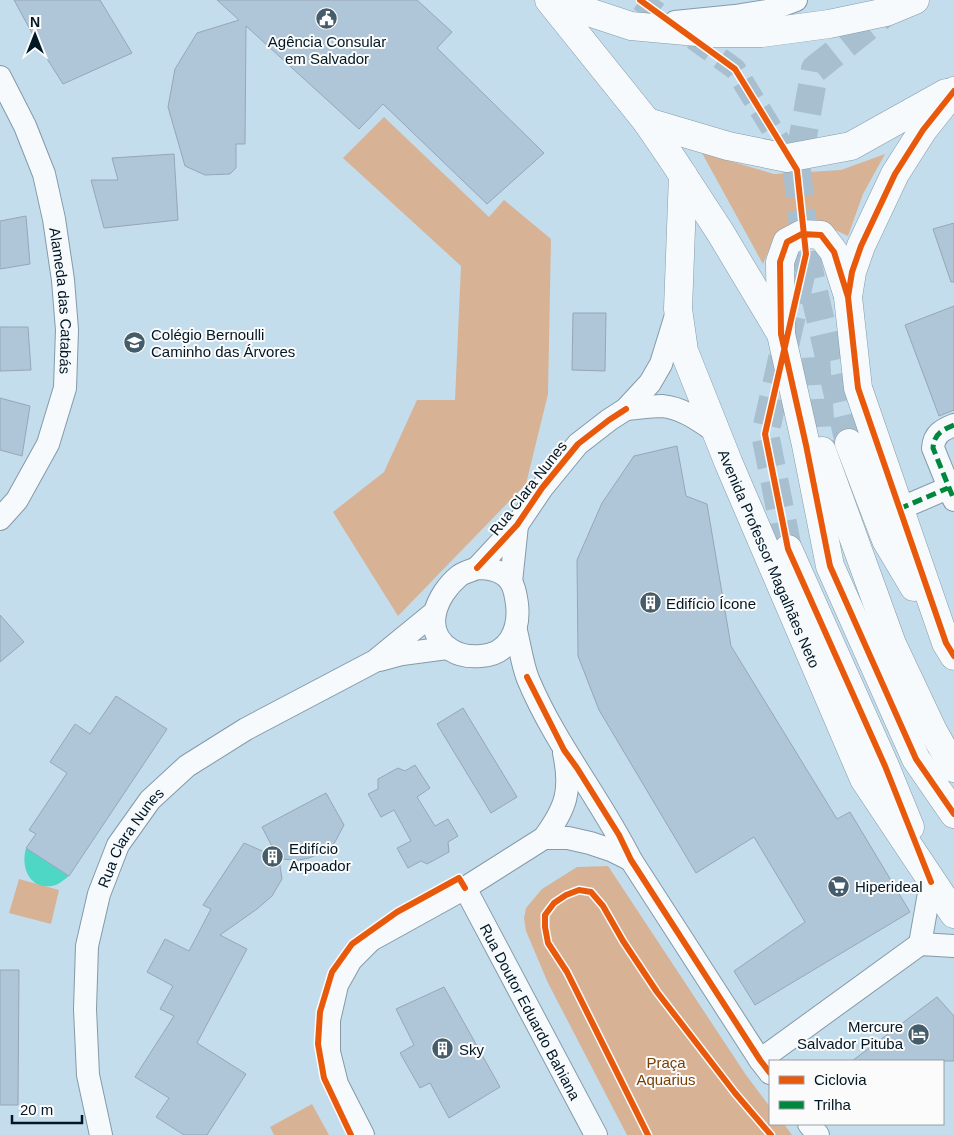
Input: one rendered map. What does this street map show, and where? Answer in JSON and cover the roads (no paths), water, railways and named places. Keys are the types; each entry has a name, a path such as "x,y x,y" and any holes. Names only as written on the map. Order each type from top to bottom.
{"main road":[{"path":"551,0 631,26 708,33 762,33 829,24 886,12 915,0"},
{"path":"551,0 647,122 720,232 781,334"},
{"path":"647,122 728,146 787,158 851,146 954,90"},
{"path":"848,297 852,272 861,246 895,174 923,130 954,90"},
{"name":"Avenida Professor Magalhães Neto","path":"683,175 678,308 684,351 716,432 864,779 954,914"},
{"path":"950,649 899,509 858,388 848,297 834,252 821,235 802,234 787,242 780,262 781,334 806,445 830,566 916,758 954,814"},
{"path":"849,442 886,540 950,649"},
{"path":"822,451 892,644 933,731 954,768"},
{"path":"788,549 886,766 931,882"}],"street":[{"path":"631,26 743,15 767,11 796,0"},
{"name":"Alameda das Catabás","path":"0,77 25,126 44,174 64,280 66,330 65,388 48,444 17,500 0,519"},
{"name":"Rua Clara Nunes","path":"477,568 517,525 542,488 578,444 609,420 626,410 650,383 661,364 678,308"},
{"name":"Rua Clara Nunes","path":"626,410 662,406 692,416 716,432"},
{"path":"899,509 951,494 932,448 933,440 938,433 954,425"},
{"name":"Rua Clara Nunes","path":"511,582 517,525"},
{"path":"516,631 510,642 499,652 472,657 458,654 447,648 439,638 435,626 435,612 439,599 461,575 477,568 489,568 511,582 518,613 516,631 527,678 564,750 578,768 631,860 765,1066"},
{"name":"Rua Clara Nunes","path":"101,1135 88,1075 85,1009 87,946 98,894 118,844 150,800 187,766 246,729 374,661 435,612"},
{"name":"Rua Clara Nunes","path":"374,661 402,654 447,648"},
{"path":"484,656 527,678"},
{"path":"364,1135 337,1084 329,1052 329,1020 337,985 351,960 371,940 464,888 544,838 559,817 567,795 568,772 564,750"},
{"path":"544,838 568,838 590,843 611,850 631,860"},
{"path":"920,944 931,882"},
{"name":"Rua Doutor Eduardo Bahiana","path":"464,888 596,1135"},
{"path":"773,1060 920,944 954,946"},
{"path":"810,1125 818,1135"}],"tunnel":[{"path":"640,0 735,69 796,168"},
{"path":"849,443 806,254 797,170 815,69 886,12"},
{"path":"788,549 765,434 804,262"},
{"path":"816,357 822,451"}],"place":[{"name":"Agência Consular em Salvador","path":"327,18"},
{"name":"Colégio Bernoulli Caminho das Árvores","path":"135,343"},
{"name":"Edifício Ícone","path":"650,603"},
{"name":"Edifício Arpoador","path":"273,857"},
{"name":"Hiperideal","path":"839,886"},
{"name":"Mercure Salvador Pituba","path":"919,1035"},
{"name":"Sky","path":"443,1049"}],"park label":[{"name":"Praça Aquarius","path":"666,1070"}]}
